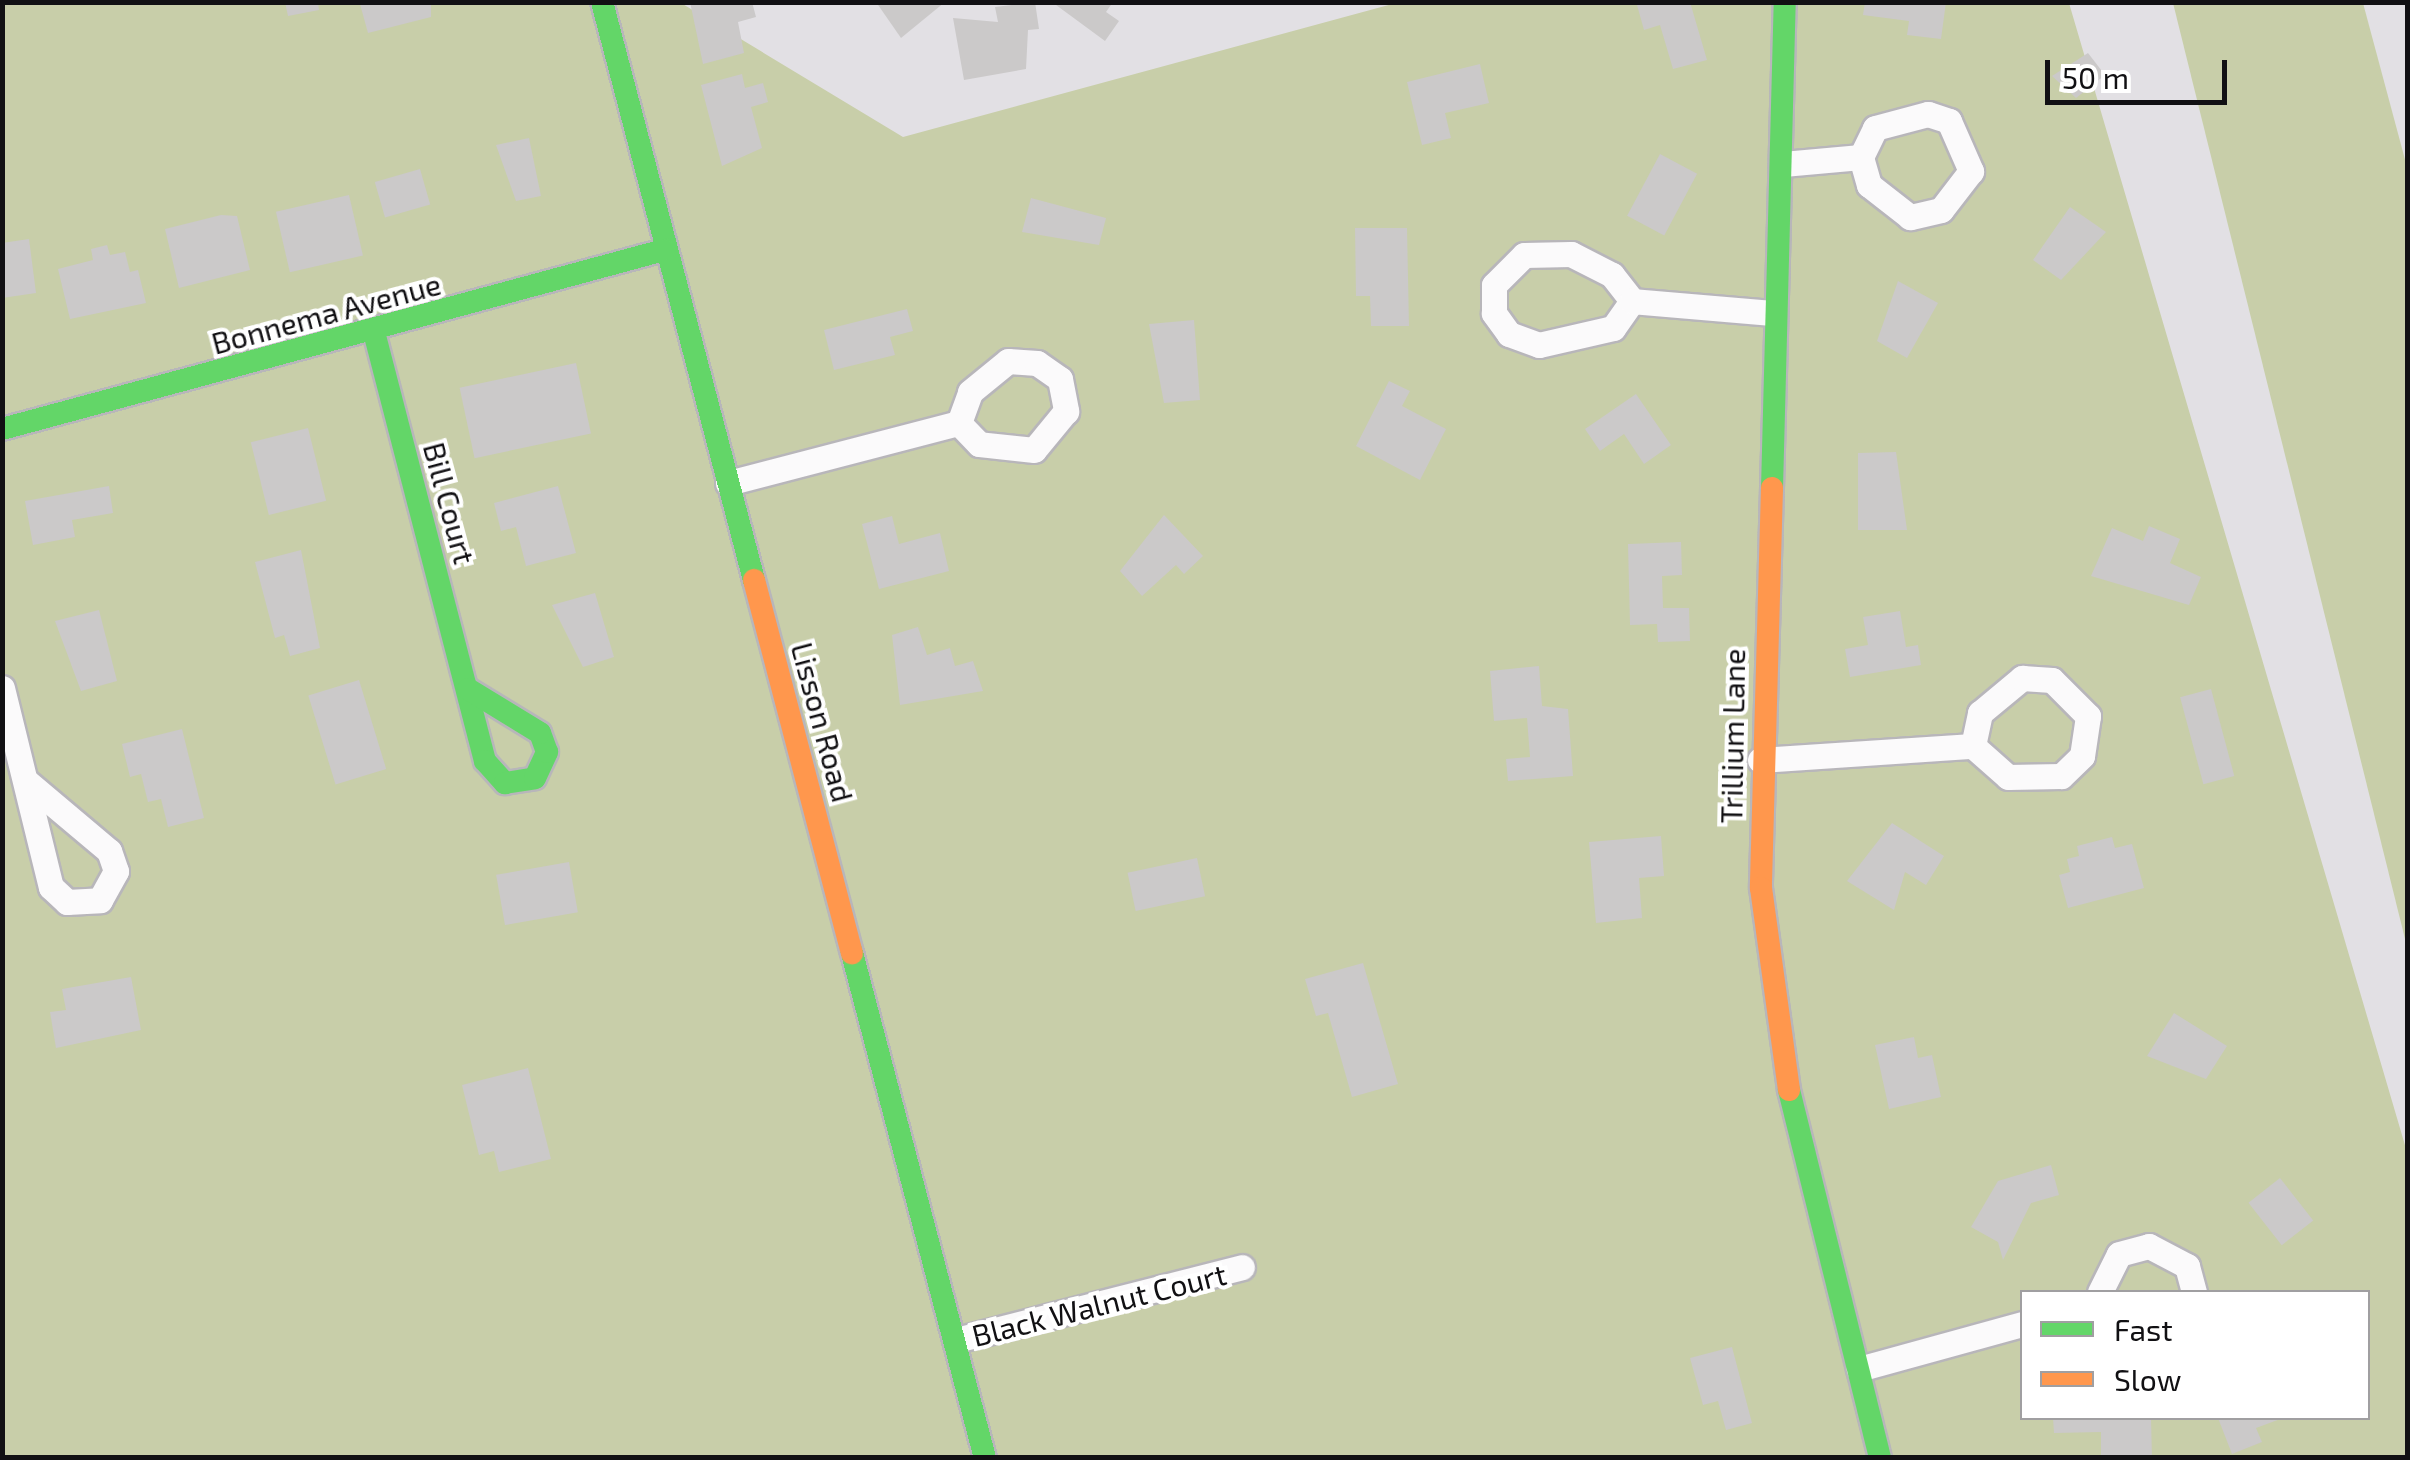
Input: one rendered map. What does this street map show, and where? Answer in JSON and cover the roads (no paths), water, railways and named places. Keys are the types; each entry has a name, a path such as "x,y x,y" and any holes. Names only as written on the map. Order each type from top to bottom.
{"street":[{"name":"Lisson Road","path":"602,2 664,250 985,1458"},
{"name":"Trillium Lane","path":"1785,2 1783,164 1771,313 1760,760 1761,888 1783,1064 1880,1458"},
{"path":"1928,114 1949,121 1971,171 1940,210 1910,217 1869,186 1861,157 1875,128 1928,114"},
{"path":"1783,164 1861,157"},
{"name":"Bonnema Avenue","path":"2,430 374,332 664,250"},
{"path":"1632,302 1613,328 1539,345 1509,334 1494,313 1494,286 1524,256 1572,254 1612,275 1632,302 1771,313"},
{"name":"Bill Court","path":"374,332 468,688"},
{"path":"728,483 959,423"},
{"path":"1760,760 1973,746 2008,778 2061,776 2082,756 2088,716 2052,680 2022,678 1980,712 1973,746"},
{"path":"2,688 51,887 67,902 100,900 116,871 108,850 27,782"},
{"path":"2101,1290 2119,1254 2148,1246 2187,1266 2193,1290"},
{"name":"Black Walnut Court","path":"956,1340 1242,1267"},
{"path":"1859,1369 2020,1325"}]}
